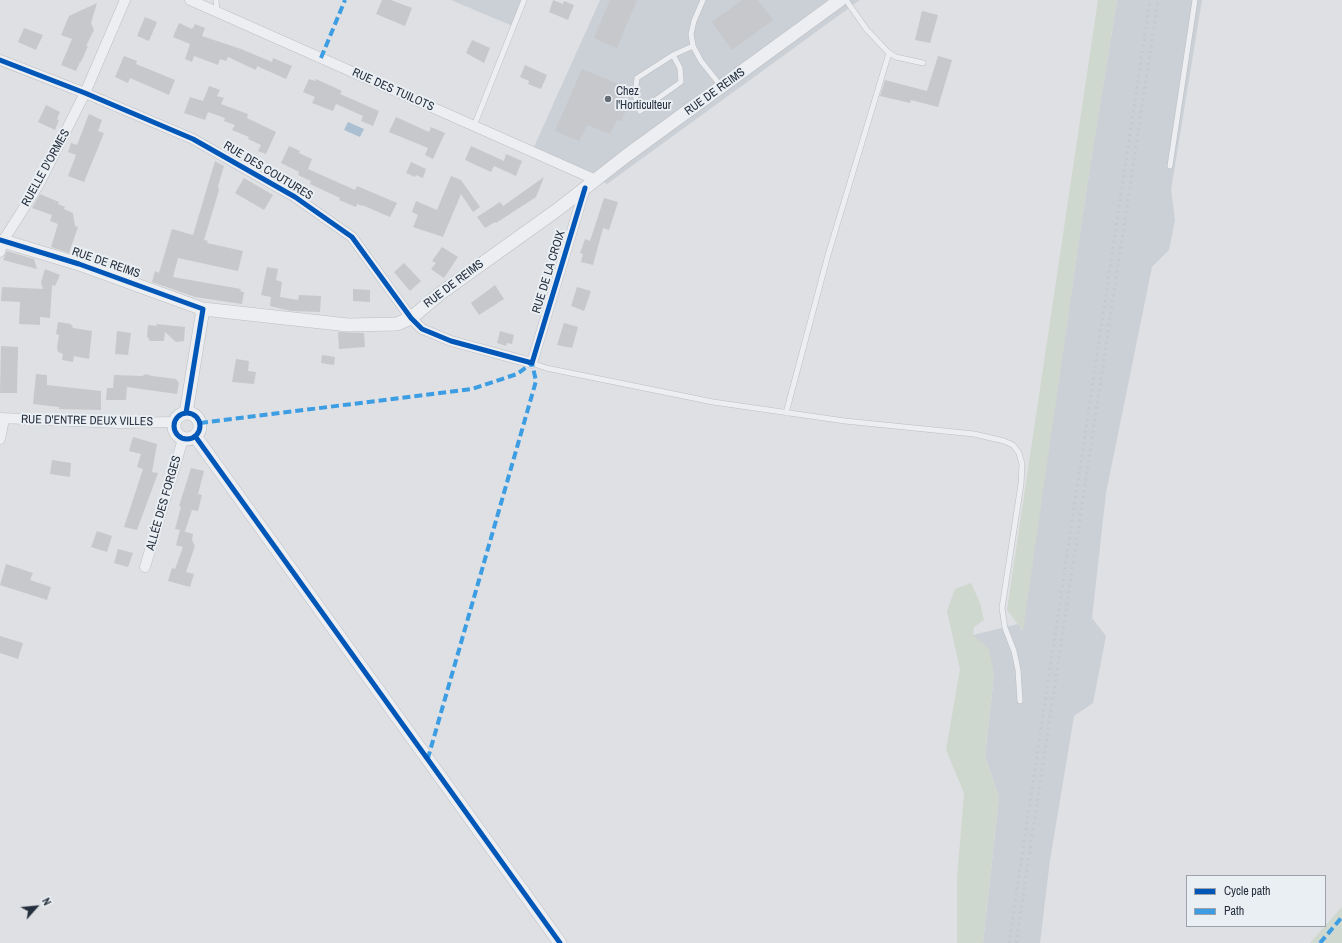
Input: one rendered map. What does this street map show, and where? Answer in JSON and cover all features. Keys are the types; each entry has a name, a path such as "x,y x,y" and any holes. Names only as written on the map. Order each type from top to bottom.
{"street":[{"name":"RUELLE D'ORMES","path":"1,244 40,184 85,93 125,0"},
{"name":"RUE DES TUILOTS","path":"190,0 596,180"},
{"name":"RUE DE REIMS","path":"1,244 79,264 203,309 348,326 397,324 411,318 441,293 840,0"},
{"name":"RUE DES COUTURES","path":"0,60 85,93 193,139 295,197 352,237 411,318 422,329 451,342 532,363"},
{"name":"RUE DE LA CROIX","path":"532,363 585,188"},
{"path":"186,413 203,309"},
{"path":"189,437 200,428 198,419 191,413 186,413 178,416 174,422 176,434 189,437 560,943"},
{"path":"0,439 2,419"},
{"name":"RUE D'ENTRE DEUX VILLES","path":"2,419 120,423 174,422"},
{"name":"ALLÉE DES FORGES","path":"145,567 189,437"}],"lane":[{"path":"216,0 217,12"},
{"path":"474,126 524,0"},
{"path":"703,0 691,34 693,46 701,61 722,86"},
{"path":"846,0 867,30 889,53 896,58 923,63"},
{"path":"1170,166 1195,0"},
{"path":"673,55 680,68 681,82 640,111 635,95 637,78 673,55 693,46"},
{"path":"786,413 828,255 889,53"},
{"path":"532,363 546,368 713,402 786,413 974,434 1004,440 1013,445 1019,453 1022,464 1021,484 1002,608 1003,618 1018,670 1020,701"}],"shaded area":[{"path":"451,0 526,0 515,27"},
{"path":"600,0 860,0 607,184 533,149"},
{"path":"1098,0 1117,0 1087,186 1023,631 1007,610"},
{"path":"1117,0 1202,0 1171,190 1175,220 1169,250 1152,267 1106,493 1092,618 1106,636 1093,703 1074,716 1050,860 1040,943 983,943 999,797 985,756 994,675 973,635 1018,624 1022,631 1087,186"},
{"path":"971,583 980,603 984,620 974,627 973,635 989,649 994,675 985,756 999,797 983,943 957,943 957,879 964,793 946,750 960,669 947,611 955,589"},
{"path":"1342,907 1342,943 1310,943 1324,927 1326,927 1326,925"}],"water":[{"path":"348,122 364,129 360,137 344,130"}],"building":[{"path":"382,0 391,0 412,8 405,26 376,14"},
{"path":"553,0 563,4 564,1 574,5 568,20 549,12"},
{"path":"610,0 637,0 617,48 594,38"},
{"path":"742,0 758,0 773,20 732,50 712,22"},
{"path":"97,3 91,23 94,30 76,71 61,65 72,39 61,35 69,16"},
{"path":"922,11 938,15 930,43 915,40"},
{"path":"145,17 157,22 149,41 137,36"},
{"path":"179,23 192,29 195,24 205,28 202,36 241,49 272,62 273,58 292,66 286,79 257,66 256,70 228,57 226,61 220,59 218,65 194,56 192,62 185,59 190,44 173,37"},
{"path":"24,28 43,35 36,50 18,42"},
{"path":"472,40 490,48 484,63 466,53"},
{"path":"124,56 137,61 136,64 175,80 169,95 130,78 128,83 115,77"},
{"path":"938,56 952,60 938,107 911,100 910,103 880,96 885,80 927,91"},
{"path":"525,65 547,75 541,89 528,84 529,81 520,77"},
{"path":"582,69 630,89 623,105 628,106 621,121 617,120 610,134 587,125 579,141 555,131"},
{"path":"309,79 315,81 316,79 327,84 342,91 340,94 379,111 373,126 361,121 363,116 336,104 333,111 312,103 315,97 303,92"},
{"path":"209,86 220,90 217,96 224,98 221,104 248,114 247,118 276,132 266,154 258,151 261,145 248,139 249,137 232,130 235,125 224,121 225,118 208,112 205,120 184,113 190,97 203,101"},
{"path":"46,105 60,112 55,130 38,122"},
{"path":"89,114 102,120 98,131 104,133 84,182 68,176 76,155 68,152 71,143 77,145"},
{"path":"396,117 429,132 431,127 445,133 433,159 425,155 428,148 389,132"},
{"path":"289,146 312,159 308,169 355,190 357,186 397,203 390,217 362,205 357,204 356,207 339,200 340,198 310,184 311,181 298,175 299,172 281,163"},
{"path":"471,146 504,161 506,154 522,161 516,176 494,166 491,172 465,160"},
{"path":"215,161 224,166 218,186 219,190 204,240 208,241 207,243 243,251 238,271 178,258 173,277 241,289 240,291 244,292 242,304 195,297 152,282 155,271 159,273 172,229 193,235"},
{"path":"411,162 426,169 423,178 416,175 415,177 406,173"},
{"path":"451,176 461,180 480,207 473,212 461,194 443,237 413,227 418,215 412,212 416,201 437,210"},
{"path":"544,177 536,197 496,223 495,222 485,228 477,217 500,202 503,206"},
{"path":"244,178 273,195 264,210 235,193"},
{"path":"40,194 59,202 58,204 65,207 64,209 73,213 75,226 78,227 69,253 51,247 58,224 50,221 52,215 32,208"},
{"path":"604,198 618,202 609,230 603,228 593,265 581,262 583,254 580,253 585,239 590,241"},
{"path":"442,247 458,257 444,278 431,269 436,263 432,261"},
{"path":"7,251 34,259 37,269 3,260"},
{"path":"404,263 421,281 410,291 394,272"},
{"path":"267,267 278,269 276,280 282,282 280,297 298,300 299,295 321,296 320,312 291,311 270,306 271,297 261,295"},
{"path":"45,269 60,275 55,286 52,285 50,318 40,317 40,325 19,324 20,302 1,301 2,287 43,289 41,282"},
{"path":"495,285 504,299 479,315 471,303"},
{"path":"577,287 591,291 584,311 571,306"},
{"path":"353,289 370,290 370,302 353,301"},
{"path":"58,322 71,324 73,328 92,331 89,359 74,356 73,362 62,360 63,354 58,352 57,347 59,335 56,334"},
{"path":"564,323 578,327 572,348 557,345"},
{"path":"156,324 185,327 184,341 176,342 165,332 164,341 150,341 147,336 148,325 157,326"},
{"path":"117,331 131,333 128,355 115,354"},
{"path":"500,331 514,335 512,344 507,343 506,346 497,343"},
{"path":"338,332 364,333 365,347 339,349"},
{"path":"1,346 18,347 17,393 0,393"},
{"path":"322,355 335,357 334,365 321,363"},
{"path":"236,359 249,361 248,371 256,372 254,384 232,382"},
{"path":"36,374 47,375 47,385 101,391 101,410 59,409 59,407 33,404"},
{"path":"146,374 176,379 179,383 177,394 127,387 126,400 106,400 107,388 113,388 114,375 142,376"},
{"path":"133,437 157,444 152,472 158,473 137,530 124,527 143,469 137,467 141,454 129,451"},
{"path":"52,460 71,463 70,477 50,474"},
{"path":"191,468 204,471 198,494 202,495 198,511 192,510 185,531 183,531 193,534 192,540 195,546 186,572 194,574 190,587 168,581 172,568 175,569 183,547 176,545 180,530 175,529 181,507 179,506"},
{"path":"97,531 112,536 107,552 91,547"},
{"path":"118,549 133,553 128,567 114,563"},
{"path":"6,564 33,573 30,580 51,587 47,600 0,585"},
{"path":"0,636 23,643 18,659 0,653"}],"railway":[{"path":"1009,943 1150,0"},
{"path":"1016,943 1158,0"}],"marked path":[{"path":"321,58 345,0"},
{"path":"200,423 472,389 517,374 532,363 536,381 428,758"},
{"path":"1320,943 1342,917"}],"cycle path":[{"path":"0,60 85,93 193,139 295,197 352,237 411,318 422,329 451,341 532,363 585,188"},
{"path":"0,240 79,264 203,309 186,413"},
{"path":"187,413 196,417 200,426 196,435 187,439 178,435 174,426 178,417 187,413"},
{"path":"195,436 560,943"}],"place":[{"name":"Chez l'Horticulteur","path":"608,99"}]}
